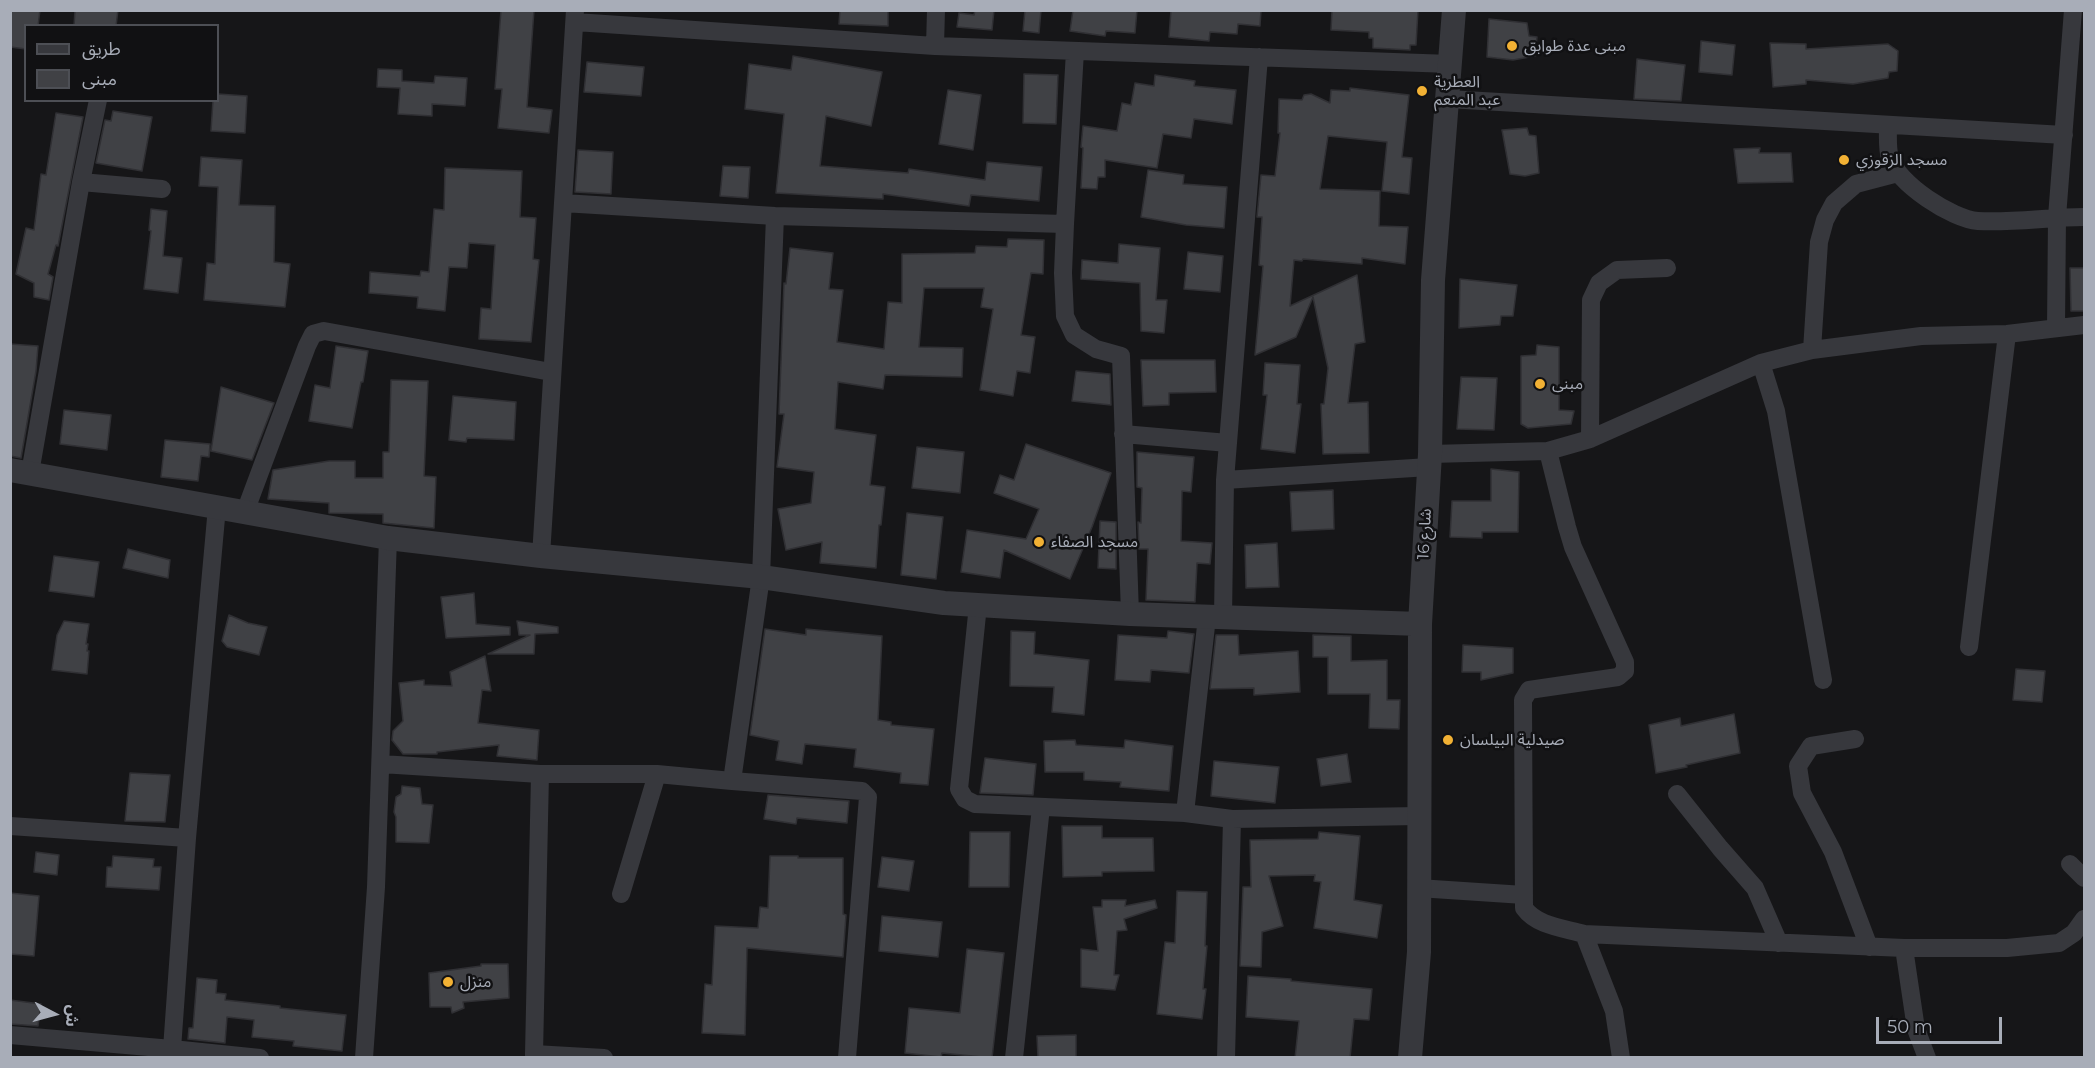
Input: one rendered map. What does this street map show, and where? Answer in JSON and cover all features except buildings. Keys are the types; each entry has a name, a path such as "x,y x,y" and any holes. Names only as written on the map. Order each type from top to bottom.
{"street":[{"path":"935,46 936,10"},
{"name":"شارع 16","path":"1410,1058 1419,952 1420,624 1430,460 1433,280 1449,99 1454,10"},
{"path":"2056,328 2057,217 2073,10"},
{"path":"541,556 575,16 935,46 1451,64"},
{"path":"1075,51 1063,273 1065,316 1074,335 1096,349 1121,356 1130,614"},
{"path":"1185,813 1215,617 1258,57"},
{"path":"1449,99 2064,135"},
{"path":"98,102 20,472 388,538 541,556 761,577 944,603 1130,614 1420,624"},
{"path":"1888,126 1890,158 1898,173 1916,192 1955,214 1976,221 2085,217"},
{"path":"1812,350 1819,242 1825,220 1834,203 1856,184 1898,173"},
{"path":"81,182 162,189"},
{"path":"563,203 775,216 1065,224"},
{"path":"732,781 761,577 775,216"},
{"path":"1590,439 1591,300 1599,283 1617,270 1667,268"},
{"path":"1225,480 1548,451 1590,439 1761,363 1812,350 1921,336 2007,334 2085,325"},
{"path":"245,512 307,346 314,334 324,331 551,372"},
{"path":"1969,647 2007,334"},
{"path":"1761,363 1776,411 1823,680"},
{"path":"1123,434 1228,443"},
{"path":"1548,451 1573,547 1625,662 1625,671 1618,677 1529,690 1525,694 1523,700 1524,908 1530,916 1538,921 1584,934 1904,948 2007,948 2060,943 2074,933 2085,919"},
{"path":"172,1049 187,838 217,507"},
{"path":"364,1058 376,887 388,538"},
{"path":"978,605 959,789 965,799 975,804 1185,813 1232,819 1419,816"},
{"path":"1855,739 1811,746 1798,766 1802,793 1833,852 1869,947"},
{"path":"381,764 540,774 657,774 862,791 868,797 847,1058"},
{"path":"540,774 534,1056 604,1058"},
{"path":"621,894 657,774"},
{"path":"1677,794 1755,888 1779,943"},
{"path":"1014,1058 1041,807"},
{"path":"1226,1058 1232,819"},
{"path":"10,826 187,838"},
{"path":"2070,864 2085,878"},
{"path":"1418,888 1524,895"},
{"path":"1584,934 1614,1011 1621,1058"},
{"path":"1904,948 1916,1029 1927,1058"},
{"path":"10,1035 260,1058"}],"place":[{"name":"مبنى عدة طوابق","path":"1512,46"},
{"name":"العطرية عبد المنعم","path":"1422,91"},
{"name":"مسجد الزقوزي","path":"1844,160"},
{"name":"مبنى","path":"1540,384"},
{"name":"مسجد الصفاء","path":"1039,542"},
{"name":"صيدلية البيلسان","path":"1448,740"},
{"name":"منزل","path":"448,982"}]}
